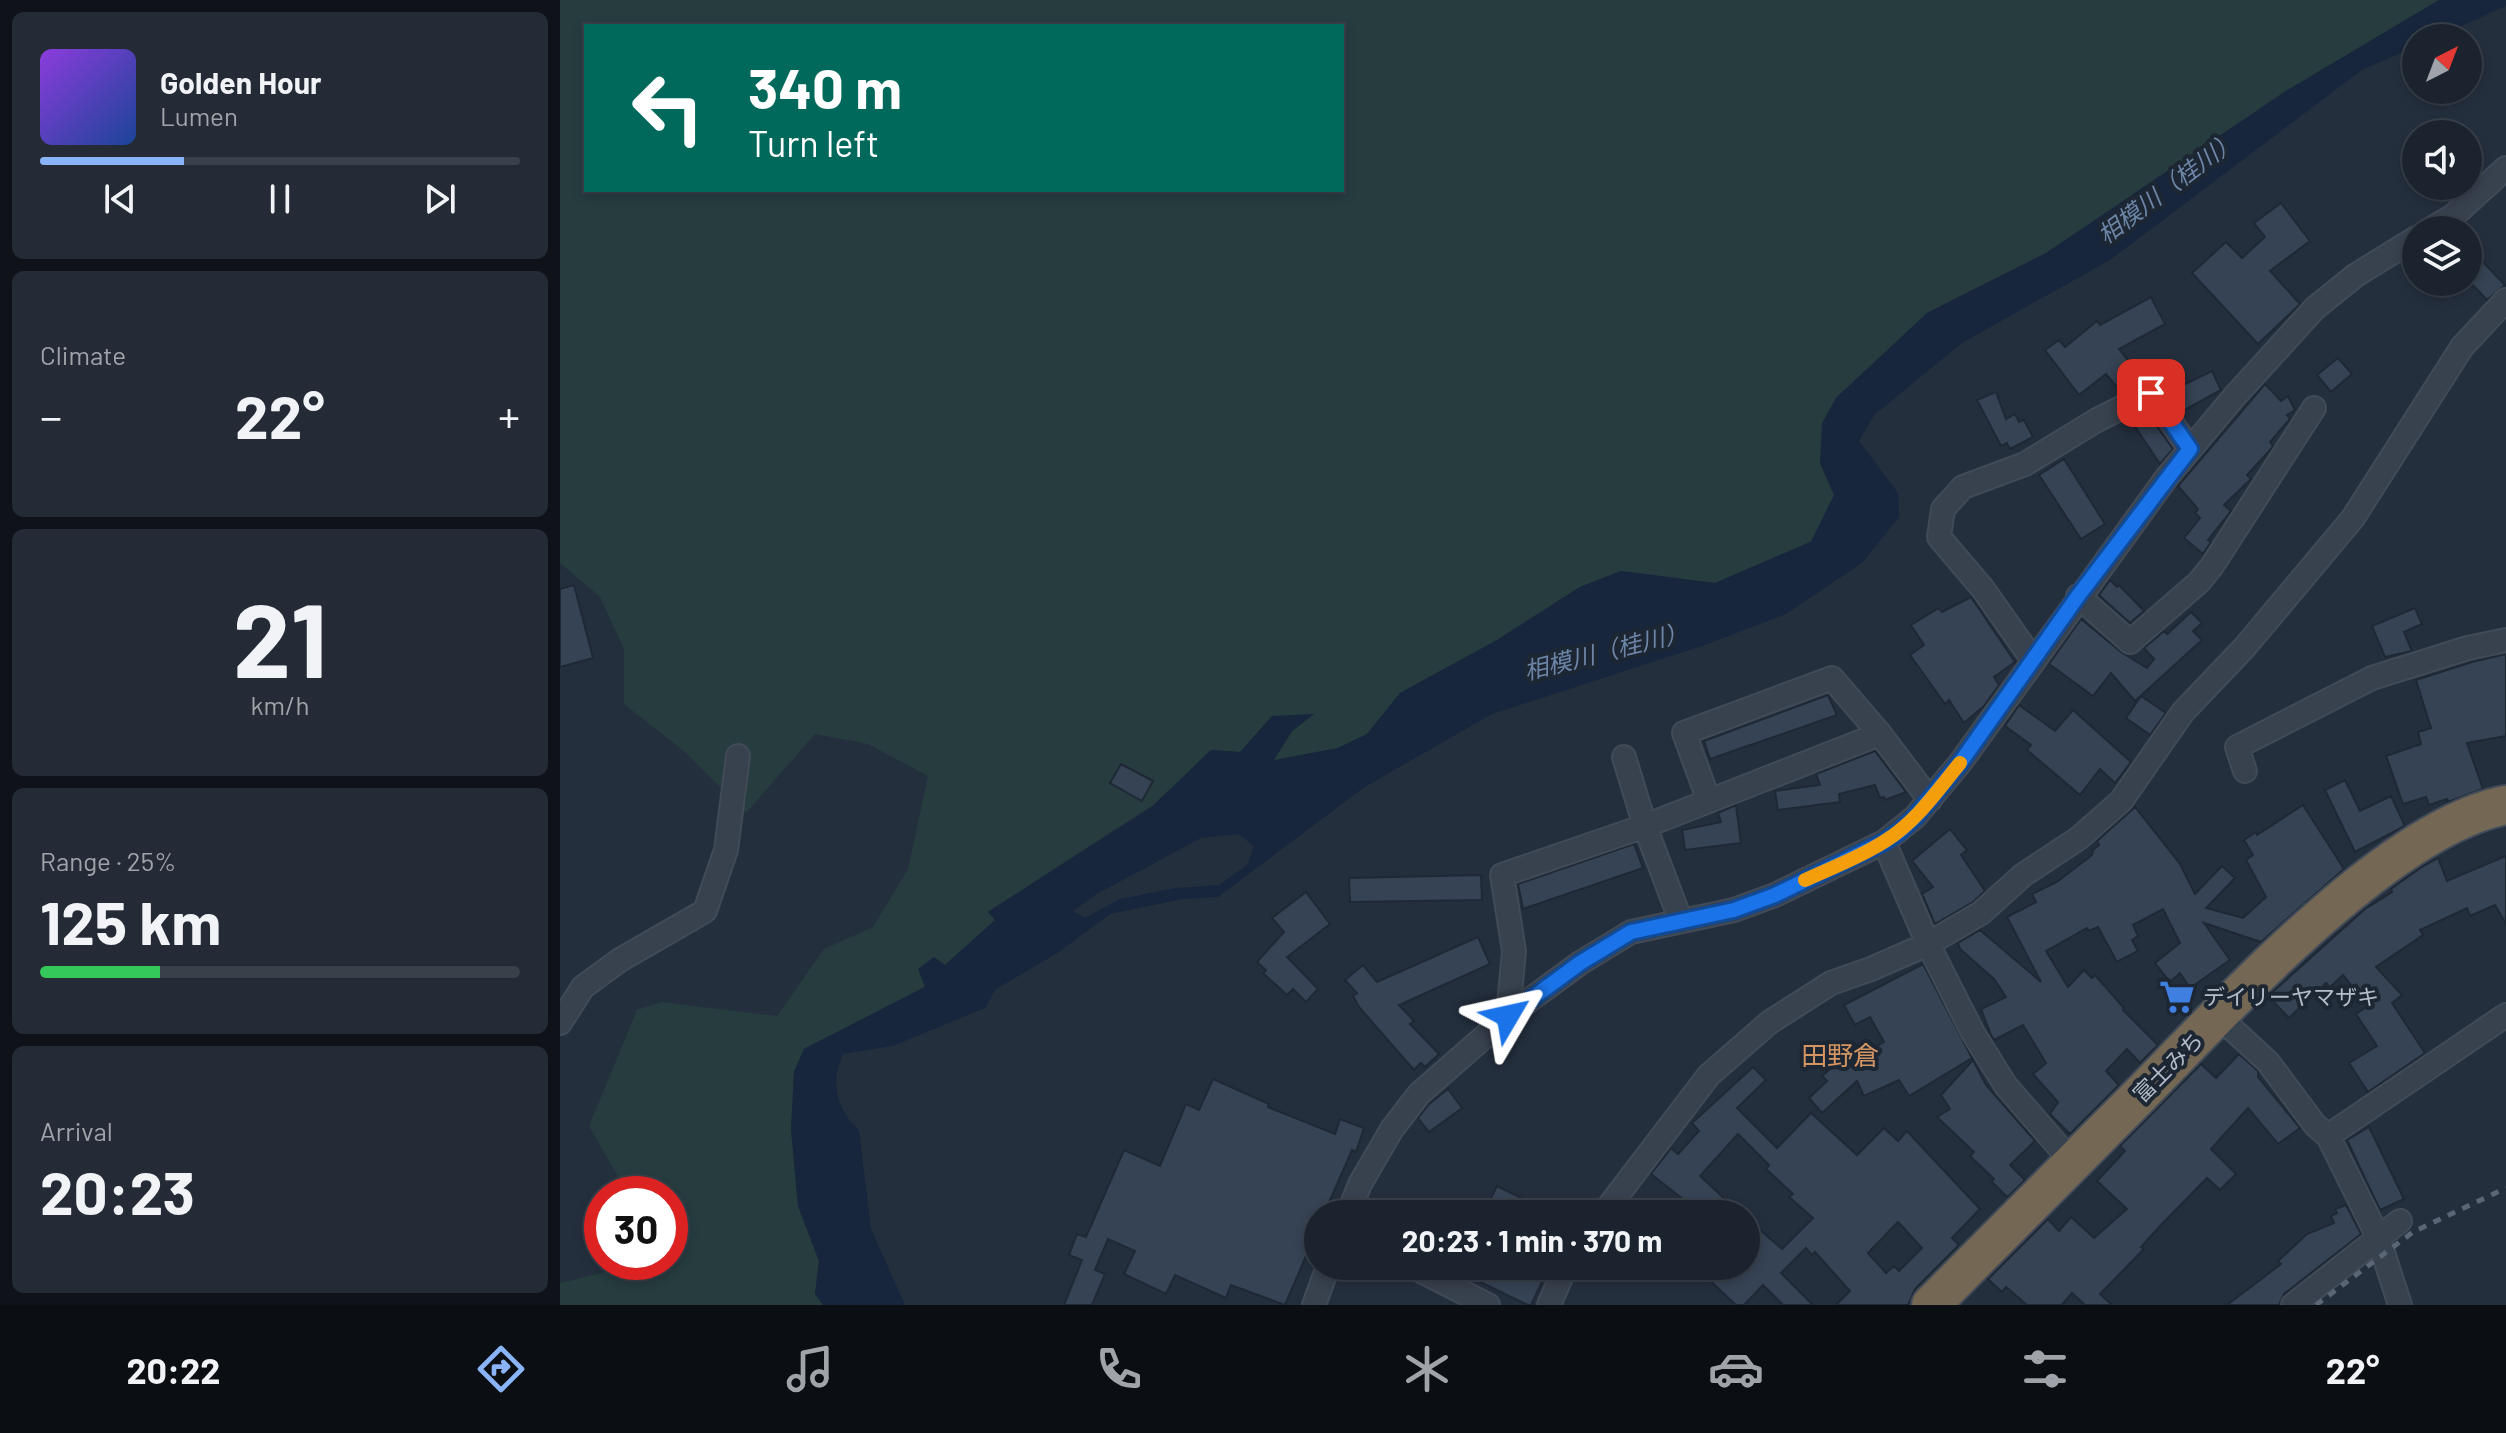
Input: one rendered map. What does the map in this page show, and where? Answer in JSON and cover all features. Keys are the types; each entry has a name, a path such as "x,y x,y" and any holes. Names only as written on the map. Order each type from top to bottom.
{"highway":[{"name":"富士みち","path":"1931,1305 2218,1016 2319,921 2379,870 2448,826 2506,805"}],"street":[{"path":"2453,216 2506,168"},
{"path":"1354,1200 1384,1143 1419,1094 1508,1016 1580,963 1631,932 1680,919 1734,910 1775,895 1884,842 1915,817 2190,449 2315,308 2356,275 2402,247"},
{"path":"1614,1200 1709,1075 1770,1022 1831,983 1928,944 1981,913 2023,875 2079,838 2121,801 2183,712 2244,648 2353,518 2462,347 2506,300"},
{"path":"2033,660 1983,589 1939,537 1943,509 1963,487 2025,464 2151,393 2190,449"},
{"path":"2078,596 2130,642 2199,582 2212,566 2314,408"},
{"path":"2245,771 2237,747 2372,678 2468,648 2506,640"},
{"path":"1709,801 1684,733 1832,678 1930,800"},
{"path":"1508,1016 1514,951 1502,875 1645,826 1880,734"},
{"path":"560,1023 583,987 620,960 705,911 726,850 738,756"},
{"path":"1624,757 1645,826 1680,919"},
{"path":"1884,842 1928,944 1973,1033 2006,1086 2073,1163"},
{"path":"2328,1136 2506,1015"},
{"path":"2218,1016 2268,1062 2315,1125 2328,1136 2378,1237 2400,1305"},
{"path":"2293,1305 2400,1221"},
{"path":"1314,1305 1323,1280"},
{"path":"1439,1280 1488,1305"},
{"path":"1549,1305 1560,1280"}],"green space":[{"path":"560,0 2439,0 2286,91 2046,253 1927,313 1836,398 1820,463 1834,495 1811,541 1715,583 1621,571 1580,587 1497,640 1400,693 1367,734 1338,748 1273,761 1292,731 1313,715 1272,717 1240,752 1211,750 1153,805 989,911 996,920 945,965 934,957 926,986 804,1049 794,1072 791,1129 798,1206 819,1261 815,1294 823,1305 560,1305 560,1283 584,1277 584,1280 688,1280 688,1176 618,1176 589,1126 637,1010 661,1002 777,1016 824,949 873,927 908,869 928,776 868,744 815,734 746,813 686,753 624,704 624,649 600,597 560,563"}],"water":[{"name":"相模川（桂川）","path":"2439,0 2506,0 2506,6 2466,24 2402,24 2402,52 2362,70 2110,260 1962,343 1874,415 1859,441 1898,493 1899,517 1862,563 1786,614 1705,645 1492,714 1363,788 1218,897 1183,899 1110,914 1056,954 996,989 985,1008 893,1046 843,1054 836,1085 840,1104 859,1130 871,1229 905,1305 823,1305 815,1294 819,1261 798,1206 791,1129 794,1072 804,1049 925,987 918,969 934,957 945,965 995,920 988,912 1153,806 1211,750 1240,752 1272,716 1314,714 1292,731 1274,760 1338,748 1367,734 1400,693 1497,640 1580,587 1621,571 1715,583 1811,542 1834,495 1820,463 1822,423 1836,398 1927,313 2046,253 2286,91","holes":["1238,834 1254,846 1247,865 1219,885 1175,888 1120,899 1085,918 1073,911 1095,895 1201,838"]}],"building":[{"path":"2281,203 2310,241 2270,271 2300,304 2258,344 2192,273 2226,242 2242,258 2265,237 2254,223"},
{"path":"2482,263 2505,285 2487,300 2482,295"},
{"path":"2151,297 2165,324 2119,349 2139,374 2169,362 2179,387 2212,371 2221,390 2181,412 2162,384 2152,379 2121,392 2106,374 2079,395 2045,350 2059,340 2065,347 2097,321 2100,325"},
{"path":"2338,358 2352,374 2331,392 2317,375"},
{"path":"2265,384 2281,401 2288,396 2295,410 2287,415 2290,419 2270,442 2273,446 2247,475 2251,479 2224,505 2231,511 2208,540 2211,542 2203,554 2184,538 2200,518 2195,513 2198,509 2178,486"},
{"path":"1996,392 2006,419 2015,414 2019,422 2024,420 2033,437 2010,449 2007,443 2001,446 1977,400"},
{"path":"2146,411 2173,449 2160,464 2130,419"},
{"path":"2064,459 2105,524 2081,539 2039,475"},
{"path":"2110,580 2144,611 2130,623 2099,595"},
{"path":"574,585 593,658 560,667 560,589"},
{"path":"1971,597 2015,662 1994,677 1999,685 1984,706 1964,723 1949,700 1945,704 1910,655 1924,645 1911,625 1939,608 1942,612"},
{"path":"2415,608 2422,624 2404,632 2412,651 2385,657 2372,626"},
{"path":"2191,612 2202,623 2193,631 2202,640 2135,701 2111,673 2093,696 2049,664 2081,619 2121,652 2147,668 2154,659 2144,648 2164,631 2167,634"},
{"path":"2506,654 2506,736 2467,743 2483,789 2448,802 2447,799 2429,805 2426,797 2403,804 2386,756 2421,744 2418,732 2431,728 2416,680"},
{"path":"1828,695 1837,715 1710,759 1704,741"},
{"path":"2141,696 2166,713 2150,735 2126,718"},
{"path":"2019,705 2055,731 2073,710 2131,762 2115,783 2100,769 2080,795 2027,750 2031,745 2005,726"},
{"path":"1875,751 1906,792 1885,800 1884,797 1880,798 1875,785 1839,794 1840,802 1778,810 1775,791 1820,785 1816,774"},
{"path":"1121,764 1153,781 1142,801 1110,783"},
{"path":"2345,780 2360,811 2391,796 2405,826 2355,852 2325,790"},
{"path":"1736,805 1741,843 1685,850 1682,830 1721,822 1718,813"},
{"path":"2303,805 2344,869 2261,942 2204,923 2230,960 2190,988 2180,973 2170,982 2155,963 2180,943 2163,909 2133,925 2138,936 2132,940 2138,951 2117,962 2098,927 2089,931 2087,928 2046,951 2068,987 2084,970 2092,978 2095,975 2123,1010 2158,1045 2140,1063 2127,1049 2106,1071 2119,1085 2070,1134 2050,1114 2058,1102 2033,1074 2046,1063 2023,1025 1994,1040 1991,1035 1981,1009 2006,997 1994,979 1960,949 1958,943 1980,930 2041,982 2007,917 2036,902 2032,894 2057,882 2092,855 2099,845 2097,841 2135,807 2180,864 2195,894 2222,866 2235,878 2206,908 2243,918 2266,897 2246,860 2253,855 2244,840"},
{"path":"1950,829 1967,850 1961,855 1985,891 1973,902 1935,924 1922,894 1933,887 1912,861"},
{"path":"1634,844 1643,868 1523,909 1518,884"},
{"path":"2506,856 2506,924 2495,905 2470,916 2467,908 2420,930 2423,935 2376,967 2402,995 2392,1003 2425,1053 2368,1092 2349,1063 2377,1046 2356,1014 2368,1006 2343,975 2330,987 2326,983 2289,1018 2268,996 2365,909 2392,892 2391,889 2423,866 2438,858 2447,881"},
{"path":"1481,875 1482,900 1350,902 1349,878"},
{"path":"1306,892 1330,924 1287,957 1318,989 1306,1002 1293,989 1287,995 1263,973 1266,970 1257,962 1284,932 1272,918"},
{"path":"1478,937 1490,964 1399,1005 1414,1021 1410,1024 1439,1054 1425,1067 1421,1063 1414,1070 1359,1007 1353,996 1357,993 1345,980 1363,965 1377,982"},
{"path":"1923,964 1972,1058 1909,1096 1899,1080 1864,1096 1857,1081 1822,1113 1809,1098 1827,1081 1822,1076 1835,1065 1838,1069 1884,1042 1870,1017 1855,1025 1844,1005"},
{"path":"2239,1054 2258,1071 2258,1077 2300,1128 2278,1144 2248,1108 2211,1149 2236,1174 2220,1190 2207,1178 2161,1225 2141,1247 2144,1249 2100,1294 2112,1305 2085,1305 2072,1293 2062,1305 2027,1305 2006,1287 2002,1292 1988,1279 2048,1219 2059,1231 2071,1217 2094,1238 2127,1209 2097,1181 2125,1151 2120,1146 2201,1064 2216,1078"},
{"path":"1973,1060 1986,1085 2035,1141 2010,1165 2025,1180 2009,1196 1970,1156 1974,1152 1937,1117 1950,1109 1941,1095"},
{"path":"1753,1067 1766,1080 1737,1108 1777,1148 1811,1113 1857,1155 1884,1128 1898,1141 1907,1131 1980,1209 1952,1238 1959,1245 1915,1289 1908,1305 1836,1305 1850,1291 1815,1252 1812,1255 1806,1248 1781,1273 1813,1305 1783,1305 1763,1285 1744,1305 1736,1305 1709,1280 1760,1280 1760,1230 1782,1249 1813,1218 1789,1197 1793,1194 1766,1169 1769,1165 1738,1134 1700,1176 1726,1200 1684,1200 1651,1174 1671,1148 1678,1154 1699,1131 1692,1123","holes":["1898,1222 1922,1248 1899,1271 1894,1266 1886,1273 1868,1253"]},
{"path":"1213,1079 1269,1104 1268,1107 1335,1134 1340,1119 1364,1128 1356,1152 1352,1150 1330,1200 1304,1200 1304,1261 1285,1305 1231,1285 1226,1298 1175,1275 1166,1294 1124,1274 1135,1251 1108,1239 1095,1270 1105,1274 1092,1305 1064,1305 1082,1260 1069,1255 1077,1234 1086,1237 1124,1150 1160,1166 1186,1104 1199,1110"},
{"path":"1448,1089 1462,1108 1429,1132 1418,1118 1429,1104"},
{"path":"2369,1127 2404,1199 2380,1210 2347,1140"},
{"path":"1497,1186 1526,1200 1490,1200"},
{"path":"2346,1205 2361,1234 2284,1294 2279,1305 2227,1305 2281,1264 2278,1261 2307,1234 2334,1223 2331,1216 2337,1213 2335,1209"},
{"path":"1476,1280 1543,1280 1531,1305"}],"railway":[{"path":"2316,1305 2413,1232 2506,1188"}],"slow traffic":[{"path":"1805,880 1884,842 1900,831 1960,763"}],"place":[{"name":"デイリーヤマザキ","path":"2177,997"}],"district":[{"name":"田野倉","path":"1840,1056"}],"route":[{"path":"1508,1016 1580,963 1631,932 1680,919 1734,910 1775,895 1884,842 1915,817 1960,763 2078,596 2190,449 2151,393"}]}
